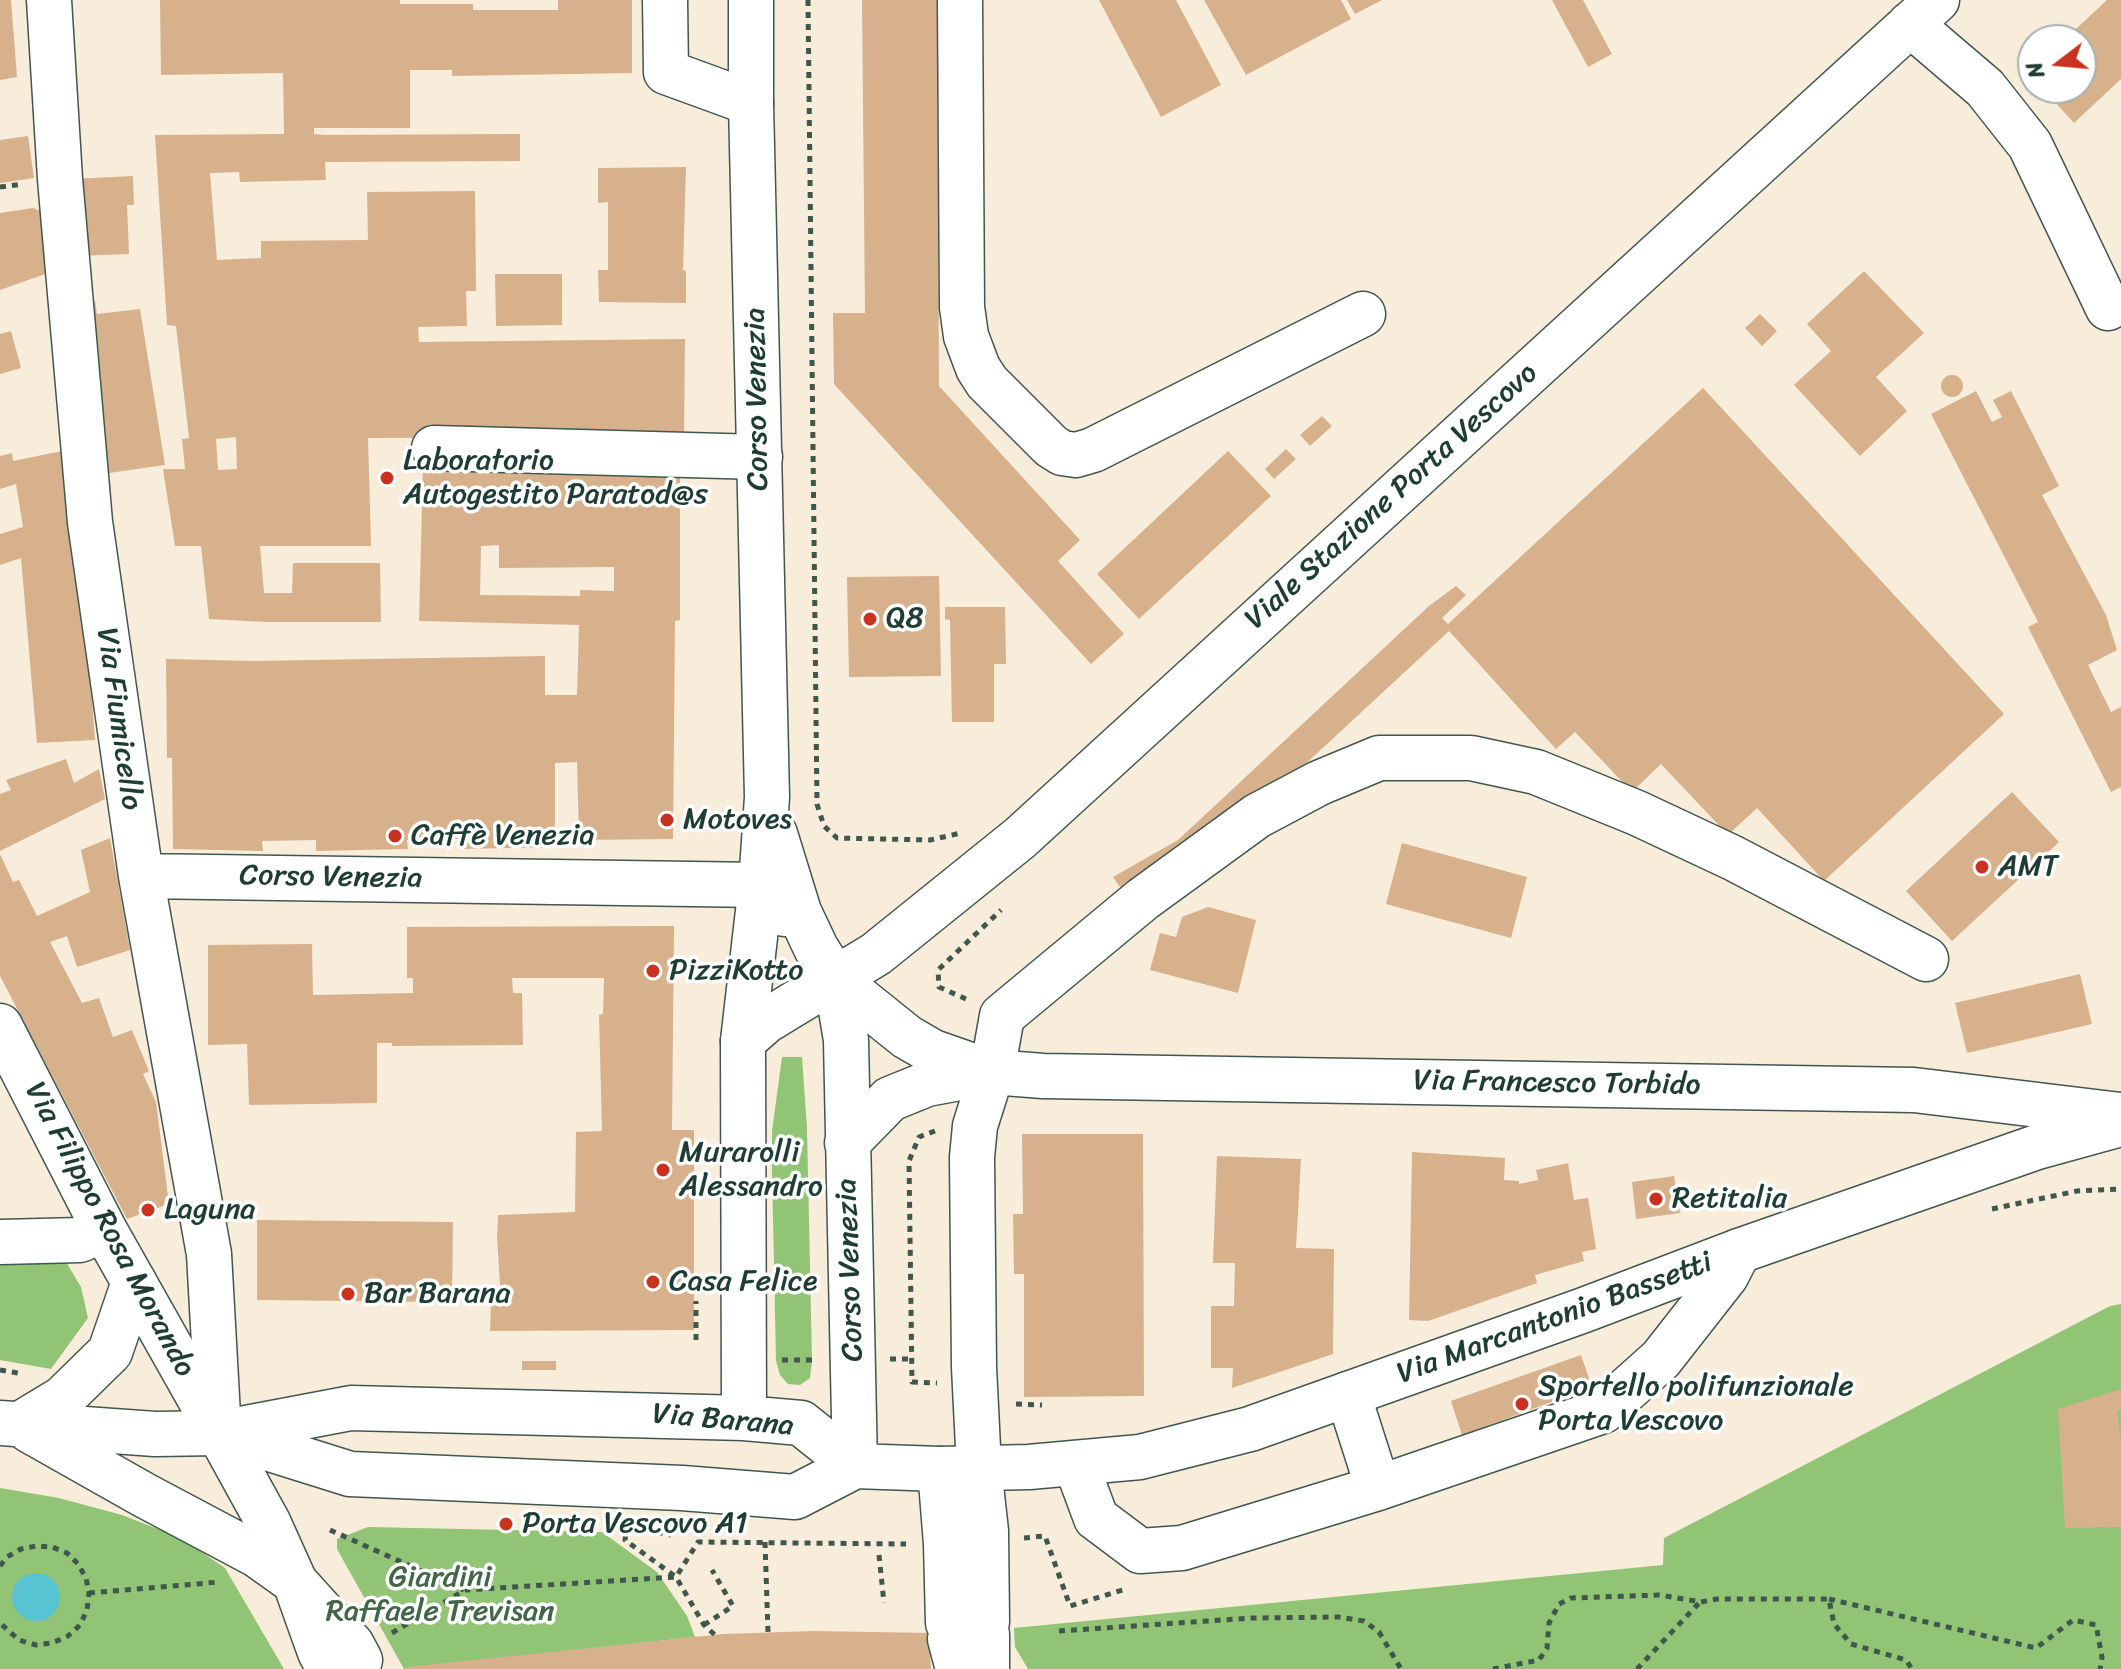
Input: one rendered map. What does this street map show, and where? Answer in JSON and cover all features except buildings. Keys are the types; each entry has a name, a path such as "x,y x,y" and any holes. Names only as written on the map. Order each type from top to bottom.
{"main road":[{"name":"Via Fiumicello","path":"49,0 49,180 90,522 141,876 209,1254 219,1433"},
{"path":"665,0 666,72 751,103"},
{"name":"Corso Venezia","path":"744,1418 743,1041 761,885 767,797 751,0"},
{"path":"960,0 962,307 966,336 987,382 1051,446 1062,453 1076,455 1093,450 1363,314"},
{"path":"1923,12 2030,145 2108,308"},
{"name":"Viale Stazione Porta Vescovo","path":"836,980 876,954 1020,838 1923,12"},
{"path":"434,448 760,457"},
{"path":"970,1643 959,1468 974,1367 972,1157 975,1126 992,1072 1002,1016 1143,899 1257,816 1319,783 1379,758 1471,758 1536,772 1637,813 1733,858 1926,959"},
{"name":"Corso Venezia","path":"767,797 779,856 799,912 836,980 846,1040 855,1466"},
{"name":"Corso Venezia","path":"141,876 761,885"},
{"name":"Corso Venezia","path":"761,885 836,980"},
{"path":"743,1041 766,1021 836,980"},
{"name":"Via Francesco Torbido","path":"836,980 907,1037 933,1052 992,1072 1058,1077 1914,1090 2121,1115"},
{"name":"Via Filippo Rosa Morando","path":"0,1026 104,1229 219,1433"},
{"name":"Via Francesco Torbido","path":"847,1143 890,1099 927,1084 992,1072"},
{"name":"Via Marcantonio Bassetti","path":"855,1466 959,1468 1076,1464 1140,1457 1250,1429 1739,1251 2037,1147 2121,1124"},
{"path":"0,1242 80,1240 104,1229"},
{"path":"1076,1464 1096,1518 1140,1551 1182,1548 1378,1488 1603,1411 1661,1359 1726,1276 1739,1251"},
{"path":"10,1424 63,1398 110,1352 134,1282"},
{"path":"1348,1394 1378,1488"},
{"name":"Via Barana","path":"10,1424 155,1434 219,1433 351,1408 744,1418 801,1423 855,1466 795,1497 682,1488 350,1474 219,1433"},
{"path":"10,1424 257,1555 295,1582"},
{"path":"219,1433 268,1522 295,1582 320,1652 347,1657"}],"path":[{"path":"808,0 817,804 824,826 837,838 930,840 967,831"},
{"path":"696,1301 696,1340"},
{"path":"744,1360 911,1359"},
{"path":"0,1370 27,1375"},
{"path":"671,1535 627,1527 625,1540 676,1577 704,1625 715,1635"},
{"path":"330,1530 465,1590"},
{"path":"676,1577 698,1542 966,1542 1045,1536"},
{"path":"765,1542 768,1632"},
{"path":"0,1623 19,1640 36,1645 52,1643 68,1636 80,1625 87,1610 89,1593 86,1578 78,1564 67,1553 52,1547 21,1549 1,1562"},
{"path":"879,1555 884,1603"},
{"path":"704,1625 733,1606 712,1570"},
{"path":"347,1657 465,1590 676,1577"},
{"path":"89,1593 231,1581"},
{"path":"1493,1669 1539,1660 1547,1648 1549,1623 1559,1604 1571,1598 1659,1595 1701,1602 1717,1599 1829,1599 2036,1648 2073,1620 2096,1625 2102,1657 2100,1669"},
{"path":"1829,1599 1834,1624 1851,1644 1906,1660 1912,1669"},
{"path":"1637,1669 1701,1602"},
{"path":"1059,1631 1252,1618 1338,1617 1364,1621 1379,1632 1401,1669"}],"green space":[{"path":"782,1057 802,1057 807,1128 812,1361 810,1378 800,1385 788,1384 780,1375 776,1361 772,1131"},
{"path":"63,1257 81,1287 88,1318 51,1369 0,1360 0,1258"},
{"path":"2121,1304 2121,1669 1028,1669 1015,1647 1014,1628 1663,1565 1664,1538 2110,1306"},
{"path":"0,1488 59,1498 122,1515 181,1538 225,1568 284,1669 0,1669"},
{"name":"Giardini Raffaele Trevisan","path":"368,1527 602,1532 657,1572 687,1616 695,1637 404,1669 337,1549 337,1539"}],"water":[{"path":"36,1573 53,1580 60,1597 53,1614 36,1621 19,1614 12,1597 19,1580"}],"place":[{"name":"Laboratorio Autogestito Paratod@s","path":"387,478"},
{"name":"Q8","path":"870,619"},
{"name":"Motoves","path":"667,820"},
{"name":"Caffè Venezia","path":"395,836"},
{"name":"AMT","path":"1982,867"},
{"name":"PizziKotto","path":"653,971"},
{"name":"Murarolli Alessandro","path":"663,1170"},
{"name":"Retitalia","path":"1656,1199"},
{"name":"Laguna","path":"148,1210"},
{"name":"Casa Felice","path":"653,1282"},
{"name":"Bar Barana","path":"348,1294"},
{"name":"Sportello polifunzionale Porta Vescovo","path":"1522,1404"},
{"name":"Porta Vescovo A1","path":"506,1524"}]}
